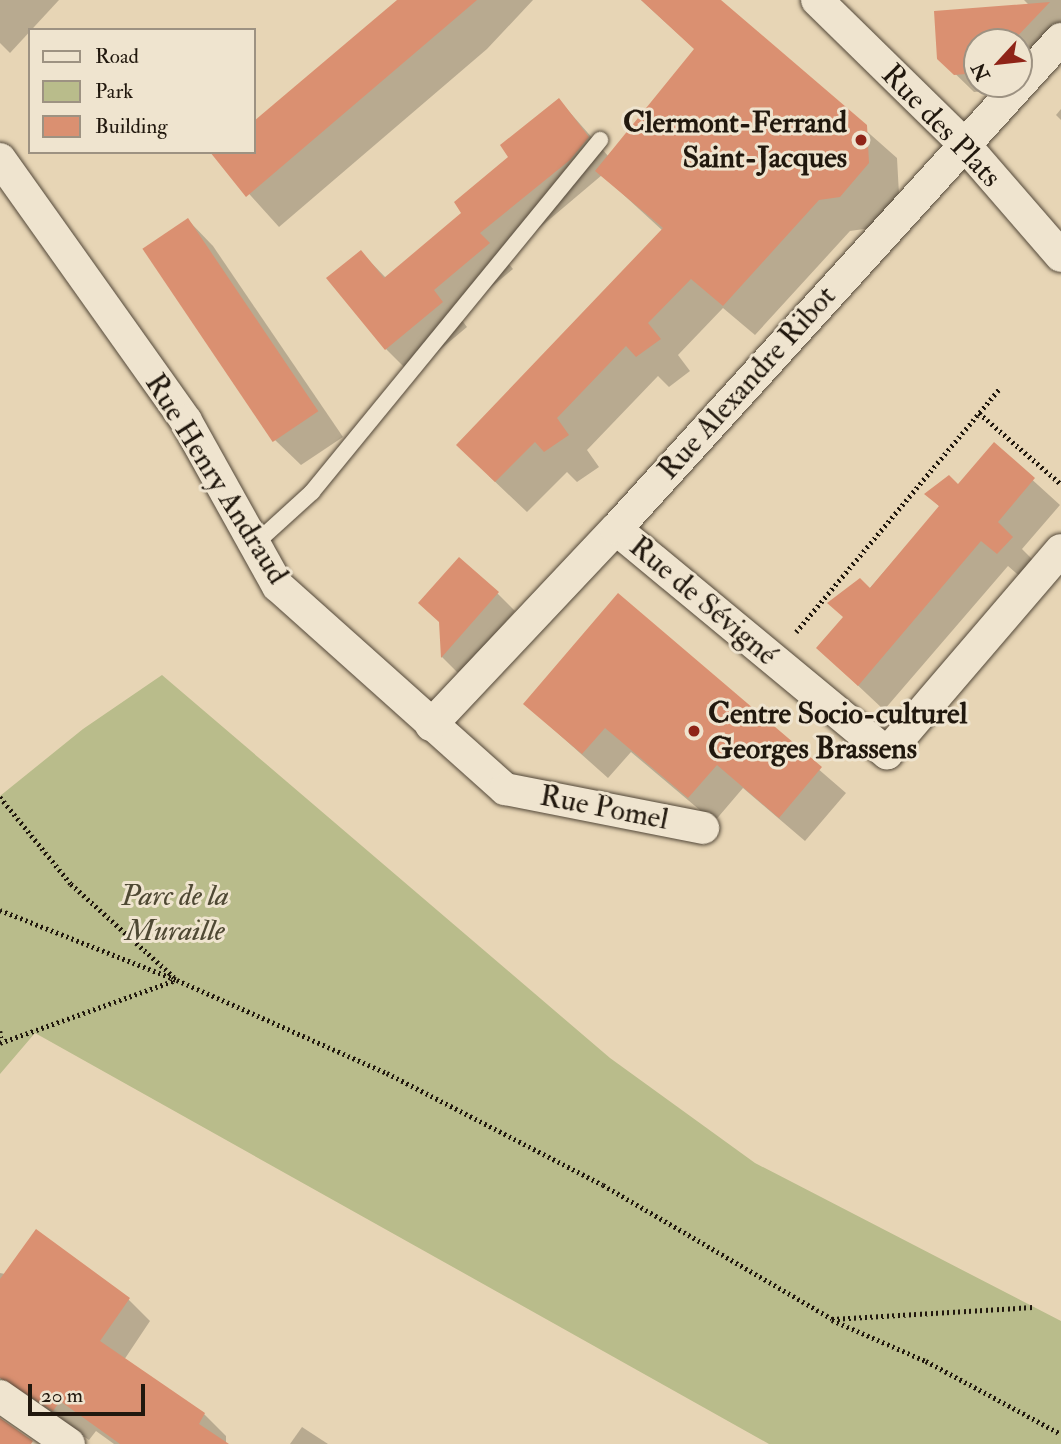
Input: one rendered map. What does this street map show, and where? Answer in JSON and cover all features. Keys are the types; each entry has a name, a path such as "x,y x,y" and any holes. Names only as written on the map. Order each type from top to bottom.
{"street":[{"name":"Rue des Plats","path":"817,0 964,144 1061,256"},
{"name":"Rue Alexandre Ribot","path":"431,725 616,529 1061,39"},
{"name":"Rue Henry Andraud","path":"0,159 186,421 257,543 278,586 505,789"},
{"name":"Rue de Sévigné","path":"616,529 887,753 1061,550"},
{"name":"Rue Pomel","path":"505,789 703,828"},
{"path":"0,1396 69,1444"}],"lane":[{"path":"257,543 312,492 600,139"}],"path":[{"path":"773,659 1000,388"},
{"path":"979,413 1061,484"},
{"path":"0,797 71,884 177,980"},
{"path":"0,910 177,980 399,1079 603,1185 832,1319 926,1361 1061,1434"},
{"path":"0,1031 1,1040 177,980"},
{"path":"832,1319 1033,1307"}],"green space":[{"name":"Parc de la Muraille","path":"162,675 610,1058 755,1163 1061,1321 1061,1444 769,1444 35,1033 0,1074 0,796 83,729"}],"building":[{"path":"397,0 477,0 246,197 212,154 256,154 256,119"},
{"path":"641,0 721,0 867,125 869,163 840,197 819,200 723,306 691,279 648,323 661,339 636,357 626,346 557,418 569,435 544,452 535,442 495,482 456,445 663,228 595,171 694,49"},
{"path":"1050,2 1025,28 963,28 963,74 954,75 937,59 934,11"},
{"path":"559,98 589,137 570,160 480,233 490,243 434,290 443,302 385,350 326,278 361,250 384,278 461,213 454,202 508,157 500,145"},
{"path":"188,218 318,411 273,442 142,249"},
{"path":"994,442 1035,478 998,522 1013,537 997,554 981,541 858,686 816,648 843,617 827,603 860,578 870,588 939,506 924,494 949,475 958,484"},
{"path":"459,557 499,592 441,658 439,622 418,603"},
{"name":"Centre Socio-culturel Georges Brassens","path":"618,593 822,767 779,818 717,765 688,798 605,728 582,754 523,704"},
{"path":"36,1229 130,1298 100,1341 205,1413 199,1424 229,1444 120,1444 60,1401 53,1411 0,1378 0,1279"},
{"path":"0,1418 33,1441 31,1444 0,1444"}],"place":[{"name":"Clermont-Ferrand Saint-Jacques","path":"861,140"},
{"name":"Centre Socio-culturel Georges Brassens","path":"694,731"}]}
